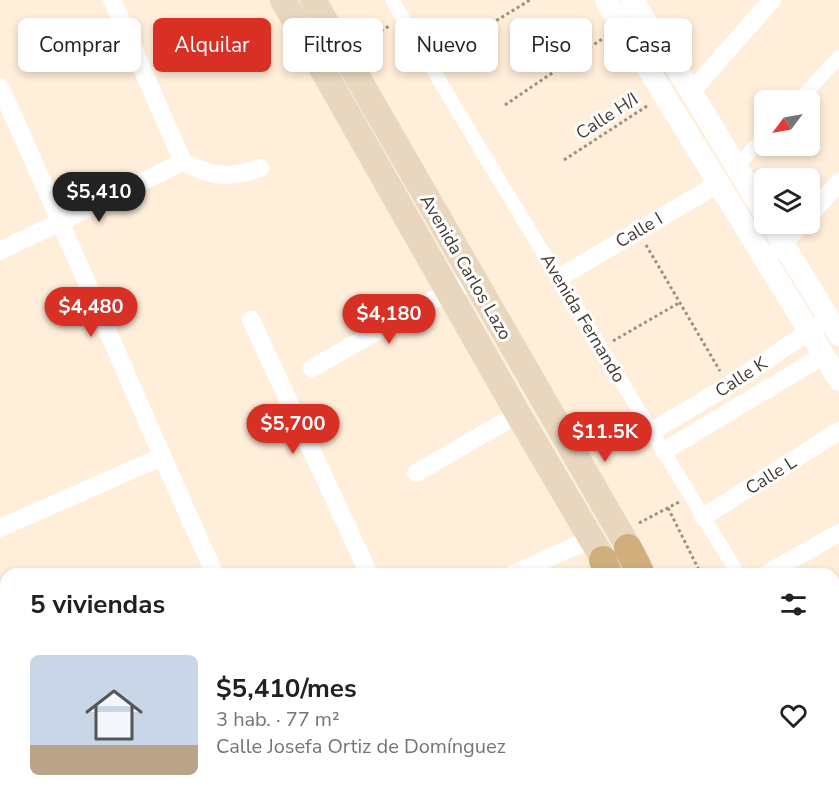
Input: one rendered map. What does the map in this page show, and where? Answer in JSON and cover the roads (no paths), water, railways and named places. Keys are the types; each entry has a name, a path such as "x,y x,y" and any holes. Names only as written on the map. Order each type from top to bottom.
{"main road":[{"path":"283,0 518,414 614,551 635,568"},
{"name":"Avenida Carlos Lazo","path":"313,0 474,280 614,551"}],"street":[{"path":"112,0 183,162 199,170 230,177 260,168"},
{"name":"Avenida Fernando","path":"392,0 734,568"},
{"path":"606,0 839,380"},
{"path":"632,0 754,196"},
{"path":"691,92 772,0"},
{"path":"808,90 839,57"},
{"path":"0,87 62,222 161,457 211,568"},
{"path":"736,167 754,148"},
{"path":"0,251 183,162"},
{"path":"820,204 839,182"},
{"name":"Calle I","path":"560,277 718,184"},
{"path":"777,234 836,320"},
{"path":"764,260 784,245 793,234"},
{"path":"312,368 449,291 474,280"},
{"path":"251,320 366,568"},
{"name":"Calle K","path":"651,432 729,385 809,331 836,320"},
{"path":"664,451 824,355"},
{"path":"416,473 518,414"},
{"name":"Calle L","path":"703,517 839,431"},
{"path":"0,528 161,457"},
{"path":"777,568 839,533"},
{"path":"539,568 614,551"}]}
